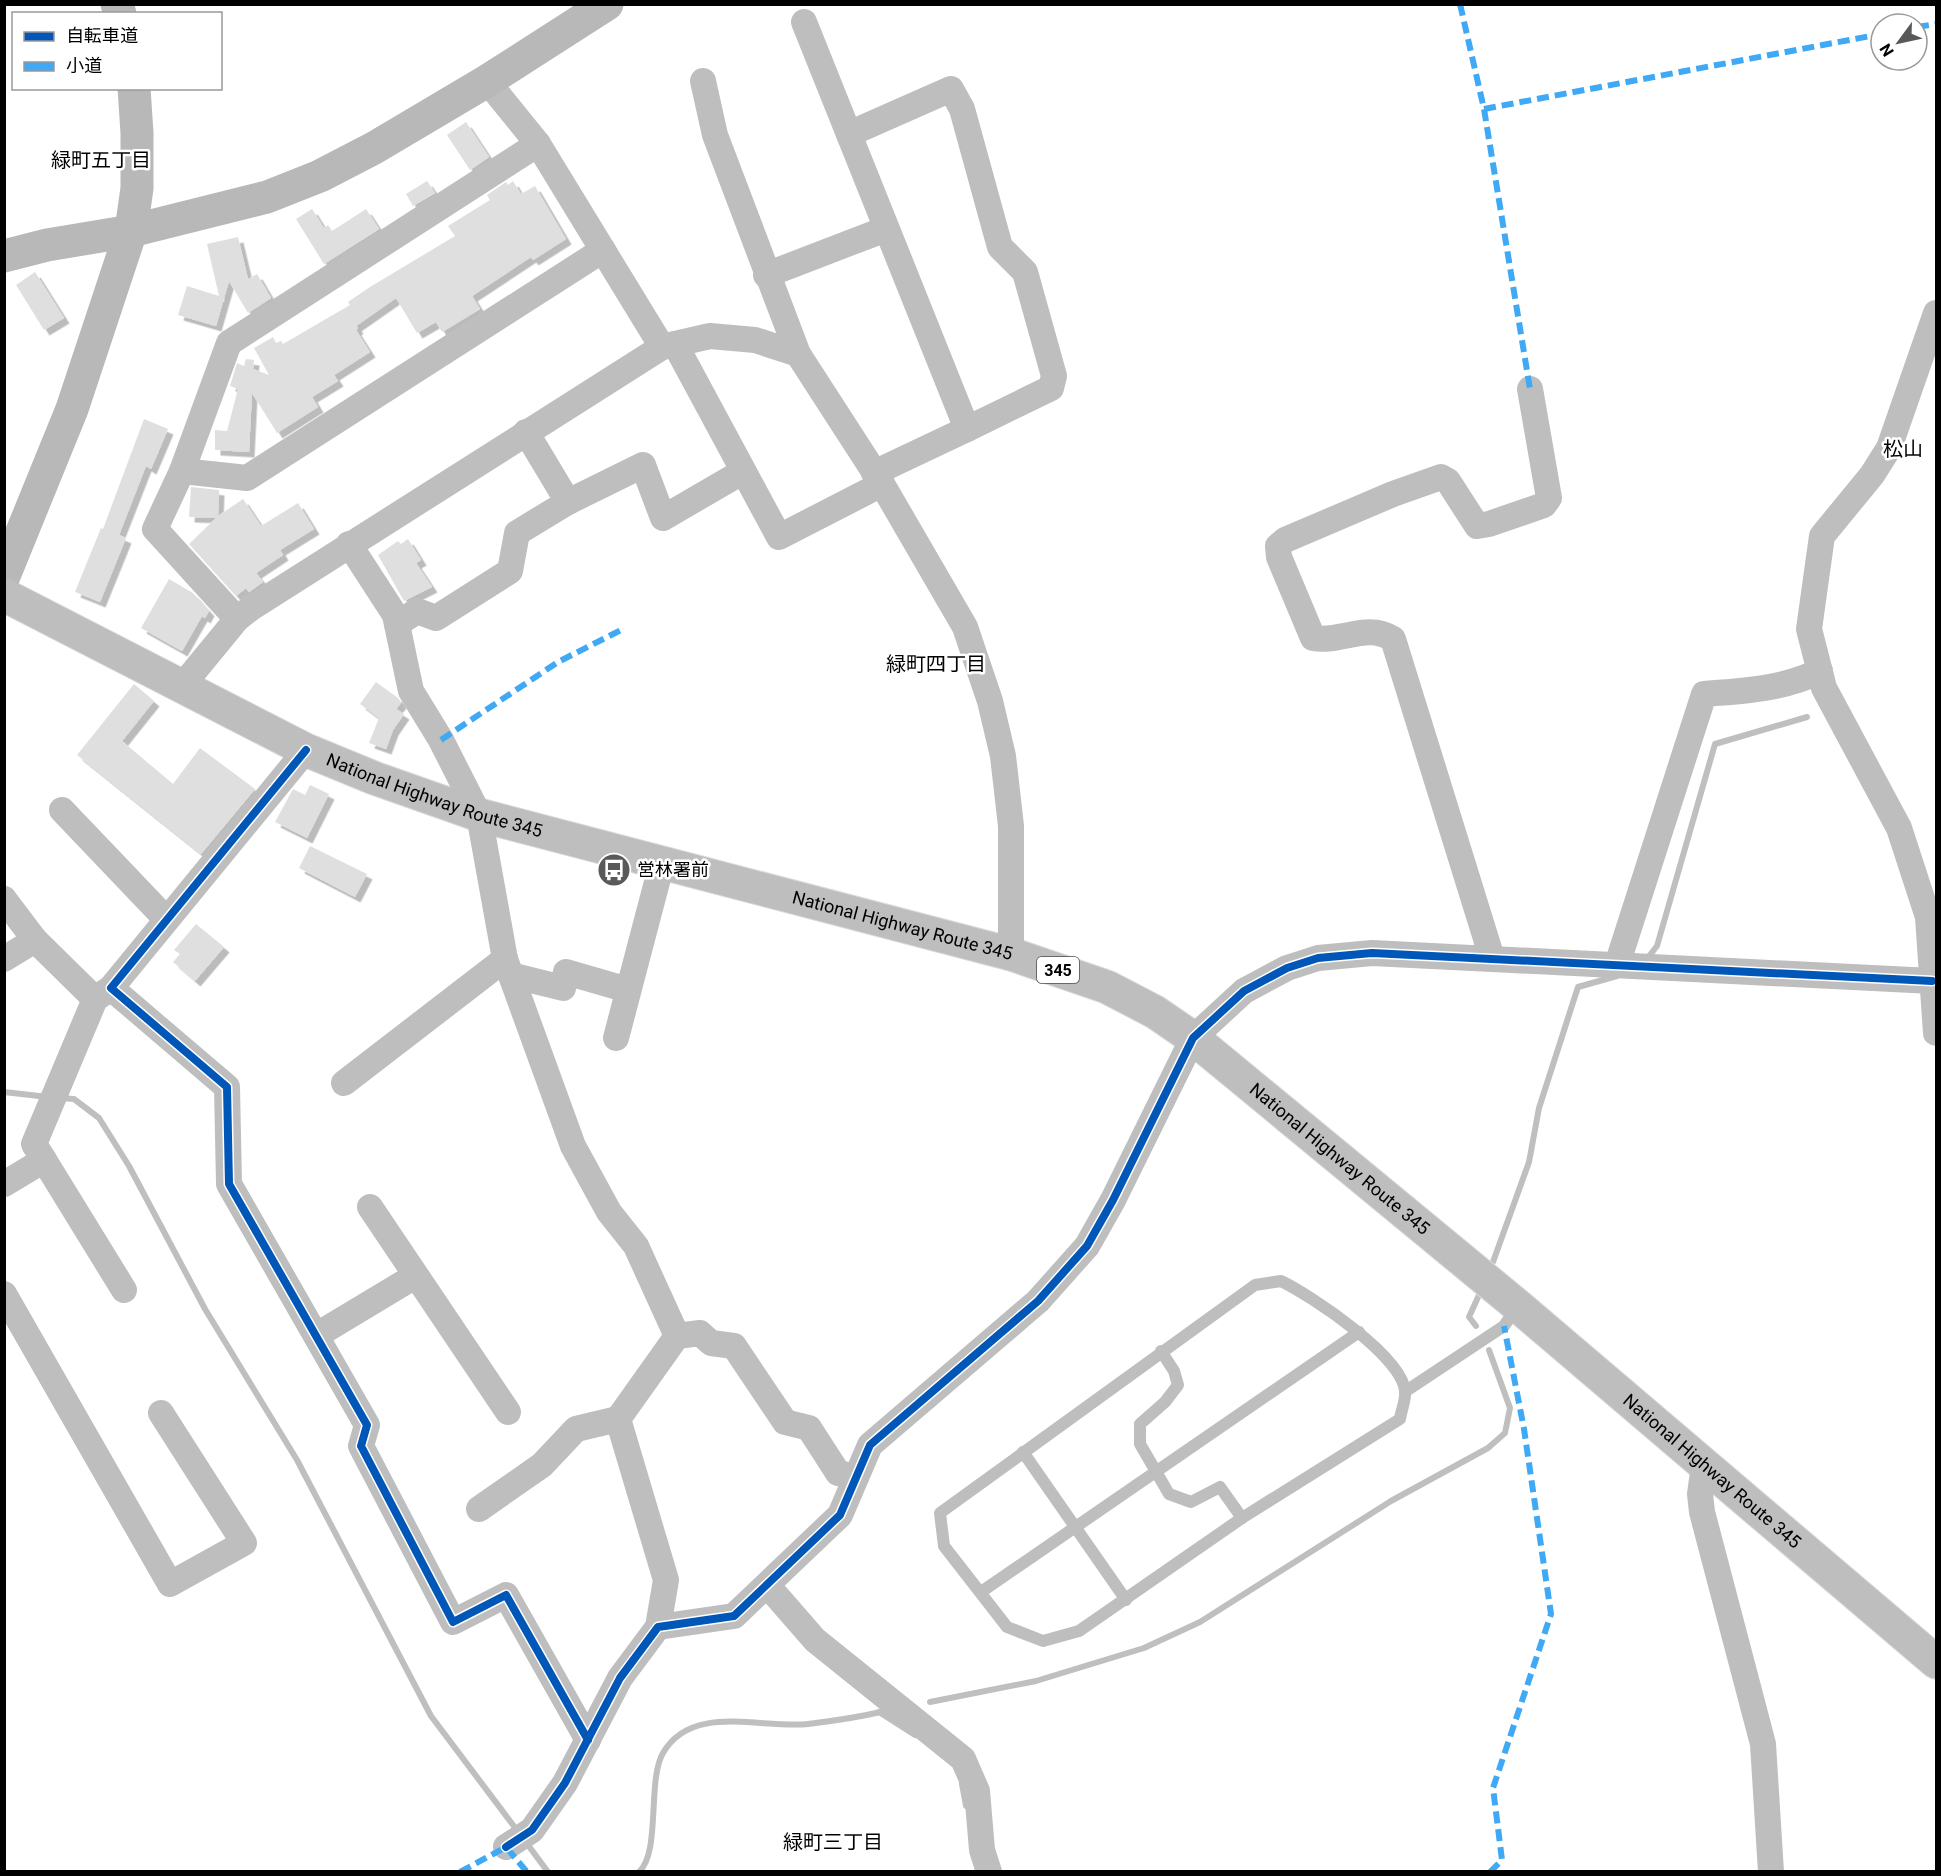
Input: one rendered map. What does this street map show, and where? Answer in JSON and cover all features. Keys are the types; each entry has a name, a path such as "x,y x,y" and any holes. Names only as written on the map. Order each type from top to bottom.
{"highway":[{"name":"National Highway Route 345","path":"4,595 306,750 374,778 479,815 1011,954 1107,987 1155,1012 1193,1038 1518,1306 1936,1662"}],"street":[{"path":"4,256 47,245 131,231 267,197 320,176 374,148 487,81 607,4"},
{"path":"804,22 966,429"},
{"path":"487,81 538,144 603,250 669,345 779,537 966,429 1051,388 1054,376 1025,272 1000,247 962,109 951,89 849,134"},
{"path":"703,81 715,135 766,275 798,354 878,478 965,627 990,701 1003,756 1011,826 1011,954"},
{"path":"4,576 72,409 131,231 137,188 134,90"},
{"path":"237,619 154,529 182,471 229,343 538,144"},
{"path":"766,275 886,229"},
{"path":"182,471 247,478 603,250"},
{"path":"1936,314 1889,448 1872,475 1822,536 1809,629 1824,687 1899,828 1928,918 1936,1033"},
{"path":"182,686 237,619 349,544 669,345 710,336 744,339 798,354"},
{"path":"1492,958 1392,639 1382,631 1356,633 1324,640 1313,638 1278,557 1278,546 1285,540 1360,507 1441,477 1448,481 1477,526 1545,505 1549,498 1530,389"},
{"path":"526,432 568,502"},
{"path":"397,624 417,611 436,618 510,571 517,533 568,502 643,465 663,518 742,472"},
{"path":"349,544 395,615 411,691 441,740 479,815 508,967 573,1146 609,1212 636,1246 677,1336"},
{"path":"1617,964 1704,694 1761,690 1795,683 1820,671"},
{"path":"124,1290 34,1144 103,994 306,750"},
{"path":"63,810 166,919"},
{"path":"616,1038 662,863"},
{"path":"4,899 35,940 227,1087 229,1184 367,1425 361,1446 453,1622 506,1595 588,1740"},
{"path":"4,959 35,940"},
{"path":"658,1627 734,1616 840,1515 870,1445 1038,1301 1087,1246 1113,1200 1193,1038 1244,992 1287,968 1318,958 1372,953 1932,981"},
{"path":"508,967 563,988 566,972 628,990"},
{"path":"344,1083 508,967"},
{"path":"4,1184 44,1160"},
{"path":"370,1207 508,1412"},
{"path":"317,1335 415,1276"},
{"path":"4,1294 170,1584 244,1544 161,1413"},
{"path":"479,1509 542,1465 576,1429 618,1419 677,1336 700,1333 711,1343 734,1346 785,1422 809,1428 838,1473 856,1476"},
{"path":"506,1847 532,1830 565,1783 620,1678 658,1627 666,1580 618,1419"},
{"path":"1704,1465 1700,1494 1702,1512 1763,1744 1771,1872"},
{"path":"768,1586 815,1640 963,1759 977,1791 982,1850 988,1872"}],"lane":[{"path":"1281,1281 1304,1292 1359,1332 1393,1366 1406,1391 1400,1419 1242,1518 1126,1600 1079,1630 1043,1641 1007,1627 944,1546 940,1514 1255,1284 1281,1281"},
{"path":"1406,1391 1504,1326 1518,1306"},
{"path":"981,1593 1359,1332"},
{"path":"1161,1351 1174,1371 1178,1385 1165,1402 1140,1424 1140,1444 1169,1494 1191,1502 1220,1487 1242,1518"},
{"path":"1023,1452 1075,1530 1126,1600"}],"building":[{"path":"466,122 489,157 470,170 447,135"},
{"path":"427,181 435,193 413,206 406,194"},
{"path":"513,181 521,194 535,186 566,239 533,260 531,257 472,296 480,309 442,332 436,322 417,333 396,298 356,326 358,328 356,330 370,352 334,375 338,381 312,397 318,407 277,433 252,393 249,452 215,450 215,430 227,431 238,389 230,386 237,363 244,366 246,359 254,360 253,369 269,375 254,348 273,337 276,343 281,341 283,344 350,305 348,302 370,287 455,236 448,226 490,200 487,195 506,182 508,185"},
{"path":"312,209 324,228 328,225 332,231 366,209 379,229 324,264 296,219"},
{"path":"238,237 248,279 257,274 271,298 248,313 229,281 216,326 178,315 187,286 219,296 207,244"},
{"path":"35,272 64,318 44,330 16,285"},
{"path":"144,419 168,429 151,469 146,466 119,535 126,538 100,602 75,592 101,528 103,529"},
{"path":"191,487 219,490 218,516 243,499 261,526 298,503 314,529 280,550 283,555 256,573 263,582 249,592 246,588 236,596 189,544 216,518 189,517"},
{"path":"408,539 421,560 416,563 432,587 404,601 378,555 398,541 401,544"},
{"path":"169,579 193,593 209,611 205,618 202,616 182,651 141,628"},
{"path":"376,682 398,698 401,703 396,709 404,714 393,730 386,749 369,743 379,718 360,704"},
{"path":"134,684 154,701 122,741 173,784 200,748 255,789 201,854 77,755"},
{"path":"310,785 329,794 307,838 275,822 293,789 305,795"},
{"path":"310,846 367,874 355,897 299,868"},
{"path":"196,924 224,947 195,981 173,962 180,954 174,950"}],"waterway":[{"path":"1646,960 1657,946 1715,744 1807,717"},
{"path":"1493,1262 1529,1162 1539,1108 1578,987 1617,976"},
{"path":"4,1092 48,1097"},
{"path":"61,1098 74,1099 99,1118 129,1166 205,1309 297,1460 431,1716 519,1833"},
{"path":"1476,1326 1469,1317 1479,1295"},
{"path":"930,1702 1036,1681 1144,1648 1200,1622 1391,1501 1488,1448 1505,1433 1510,1408 1489,1350"},
{"path":"639,1872 646,1862 650,1849 658,1765 663,1753 676,1738 691,1728 709,1723 729,1722 808,1724 885,1711"},
{"path":"879,1712 915,1735"},
{"path":"962,1784 966,1806"},
{"path":"525,1841 548,1872"}],"marked path":[{"path":"1460,4 1484,109 1530,389"},
{"path":"1929,25 1936,24"},
{"path":"1484,109 1869,36"},
{"path":"441,740 558,662 621,630"},
{"path":"1490,1872 1502,1860 1493,1788 1551,1614 1524,1429 1504,1326"},
{"path":"460,1872 506,1847 527,1872"}],"cycle path":[{"path":"306,750 111,988 227,1087 229,1184 367,1425 361,1446 453,1622 506,1595 588,1740"},
{"path":"506,1847 532,1830 565,1783 620,1678 658,1627 734,1616 840,1515 870,1445 1038,1301 1087,1246 1113,1200 1193,1038 1244,991 1287,968 1318,958 1372,953 1932,981"}],"place":[{"name":"営林署前","path":"614,870"}],"district":[{"name":"緑町五丁目","path":"101,160"},
{"name":"松山","path":"1903,449"},
{"name":"緑町四丁目","path":"936,664"},
{"name":"緑町三丁目","path":"833,1842"}]}
